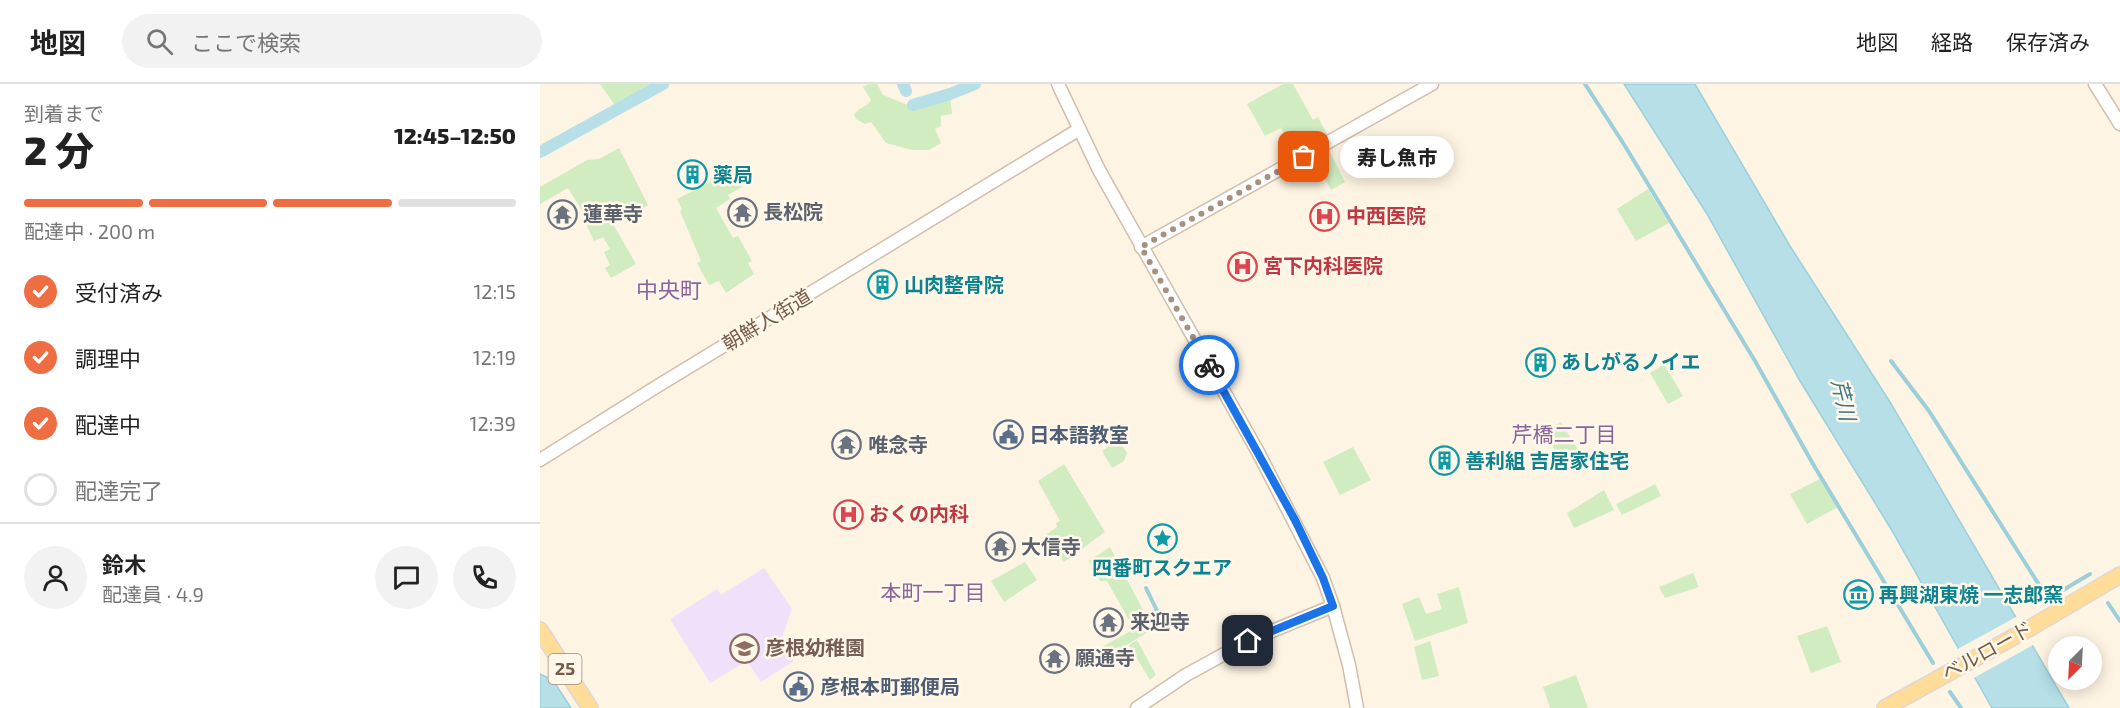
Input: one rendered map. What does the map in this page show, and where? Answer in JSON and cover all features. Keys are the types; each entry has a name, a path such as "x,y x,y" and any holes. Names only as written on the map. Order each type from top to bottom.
{"main road":[{"name":"ベルロード","path":"1885,708 2120,575"},
{"name":"25","path":"540,630 590,708"}],"street":[{"path":"1058,84 1078,130 1141,247 1282,496 1323,578 1349,665 1357,708"},
{"path":"1141,247 1432,84"},
{"path":"2095,84 2120,124"},
{"name":"朝鮮人街道","path":"540,460 1078,130"},
{"path":"1137,708 1186,675 1248,641 1333,606"}],"shaded area":[{"path":"764,568 792,609 781,640 794,661 761,682 747,661 710,683 670,619 717,589 721,595"}],"green space":[{"path":"600,84 658,84 617,108"},
{"path":"877,84 883,95 913,107 950,97 952,114 941,116 941,126 935,129 941,143 929,150 912,150 886,143 871,122 865,124 856,119 854,115 856,112 871,100 863,87"},
{"path":"1283,84 1293,84 1313,120 1318,117 1328,136 1295,155 1281,128 1265,136 1247,104"},
{"path":"619,148 648,205 613,224 636,264 611,278 605,268 610,265 604,252 610,249 603,237 594,241 587,226 590,223 568,188 540,204 540,187 587,160 599,159"},
{"path":"1329,150 1345,182 1331,190 1314,158"},
{"path":"740,166 744,174 738,180 742,187 728,195 730,199 716,208 733,238 738,236 752,261 748,263 754,274 726,293 719,281 709,285 697,263 701,261 677,199"},
{"path":"1648,189 1669,223 1636,241 1617,209"},
{"path":"1664,364 1683,396 1668,404 1650,373"},
{"path":"1561,422 1580,453 1563,464 1545,433"},
{"path":"1119,441 1127,453 1124,461 1112,468 1102,451"},
{"path":"1353,447 1371,480 1340,495 1323,462"},
{"path":"1064,464 1105,532 1064,562 1057,552 1063,547 1058,540 1053,543 1047,534 1057,527 1056,523 1060,521 1038,481"},
{"path":"1820,479 1838,507 1807,524 1790,494"},
{"path":"1655,484 1661,496 1622,515 1616,504"},
{"path":"1604,490 1614,510 1574,528 1567,513"},
{"path":"1110,547 1153,629 1085,670 1081,663 1103,652 1102,647 1134,629 1107,581 1100,581 1089,561"},
{"path":"1025,562 1037,580 1004,602 991,581"},
{"path":"1693,573 1699,587 1665,598 1659,587"},
{"path":"1459,587 1468,623 1415,641 1402,604 1419,597 1426,614 1442,609 1437,594"},
{"path":"1827,626 1841,662 1811,673 1797,636"},
{"path":"1137,640 1156,675 1150,680 1129,645"},
{"path":"1430,641 1439,676 1422,680 1414,647"},
{"path":"1576,675 1588,708 1550,708 1543,687"}],"water":[{"name":"芹川","path":"1624,84 1695,84 1790,246 1890,402 2048,672 2048,690 2058,690 2069,708 1992,708 1891,529 1800,381 1707,214"},
{"path":"540,674 553,680 571,708 540,708"}],"pier":[{"path":"2018,616 2035,644 1972,679 1956,650"}],"waterway":[{"path":"540,152 663,84"},
{"path":"903,84 906,91"},
{"path":"913,105 975,84"},
{"path":"1585,84 1755,361 1813,464 1933,663"},
{"path":"1891,361 1929,411 2048,599 2090,574"},
{"path":"1146,588 1161,619"},
{"path":"2108,603 2120,621"},
{"path":"1950,692 1961,708"}],"way so far":[{"path":"1209,365 1141,247 1304,157"}],"place":[{"name":"寿し魚市","path":"1304,157"},
{"name":"薬局","path":"692,175"},
{"name":"長松院","path":"742,212"},
{"name":"蓮華寺","path":"562,214"},
{"name":"中西医院","path":"1325,216"},
{"name":"宮下内科医院","path":"1242,266"},
{"name":"山肉整骨院","path":"883,285"},
{"name":"あしがるノイエ","path":"1540,362"},
{"name":"日本語教室","path":"1008,435"},
{"name":"唯念寺","path":"847,445"},
{"name":"善利組 吉居家住宅","path":"1444,461"},
{"name":"おくの内科","path":"848,514"},
{"name":"四番町スクエア","path":"1162,538"},
{"name":"大信寺","path":"1000,547"},
{"name":"再興湖東焼 一志郎窯","path":"1858,595"},
{"name":"来迎寺","path":"1109,622"},
{"name":"彦根幼稚園","path":"744,648"},
{"name":"願通寺","path":"1054,658"},
{"name":"彦根本町郵便局","path":"799,687"}],"district":[{"name":"中央町","path":"669,290"},
{"name":"芹橋二丁目","path":"1564,435"},
{"name":"本町一丁目","path":"933,593"}],"route":[{"path":"1209,365 1295,520 1323,578 1333,606 1248,641"}]}
